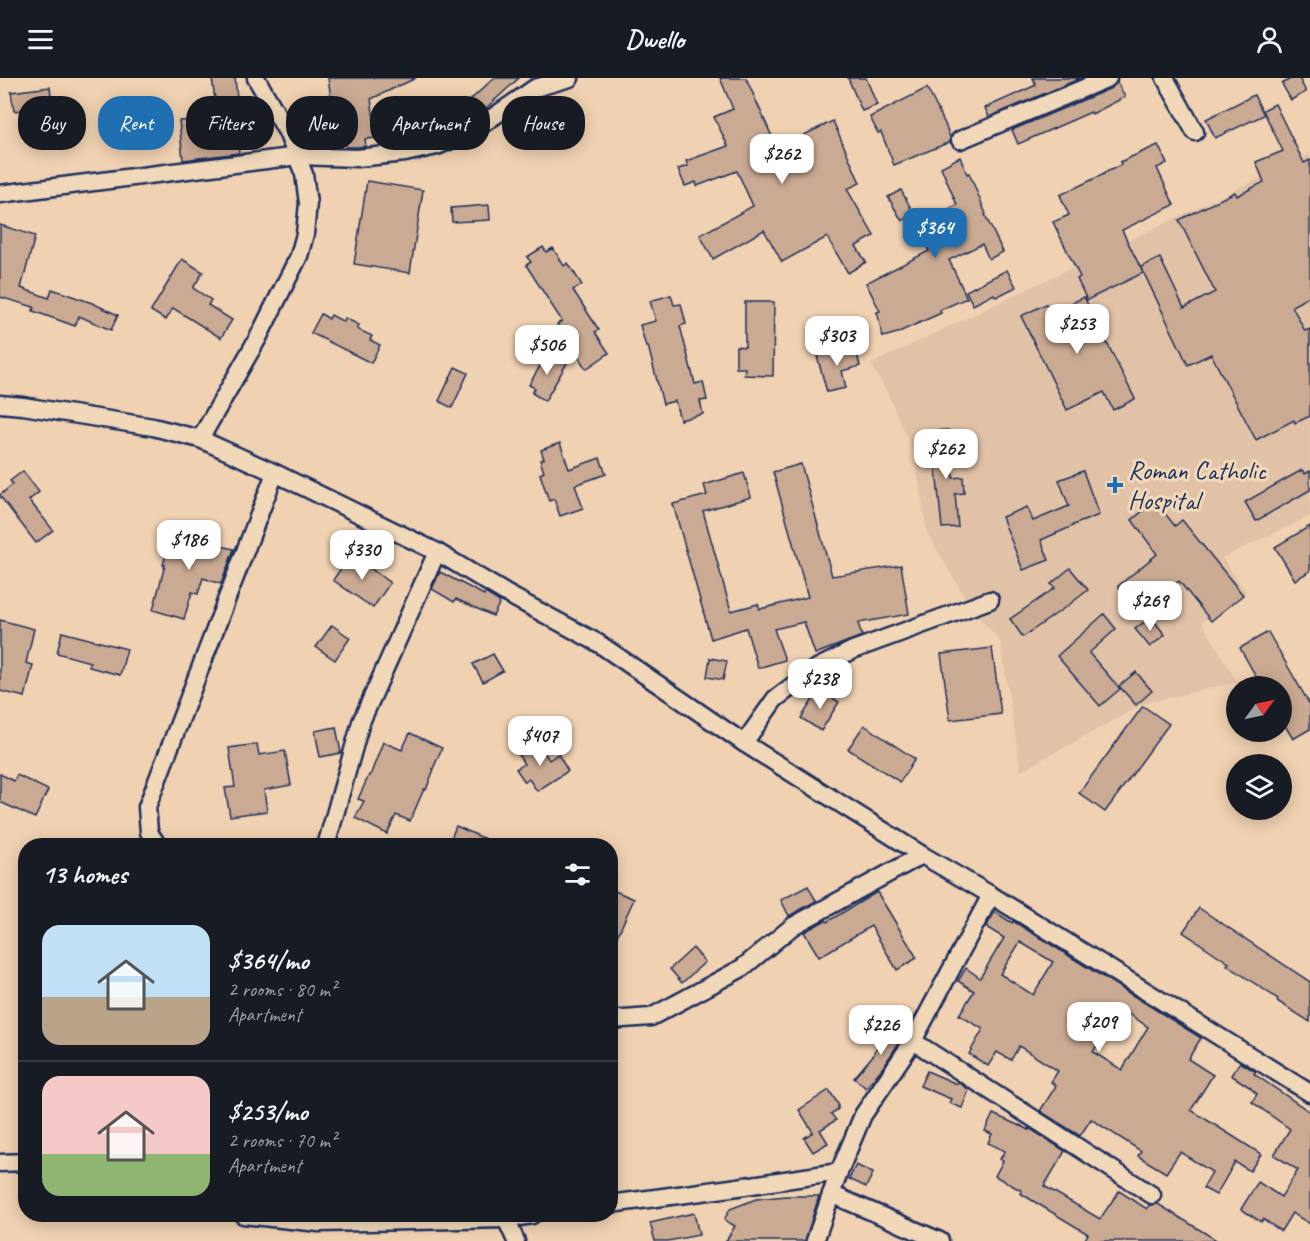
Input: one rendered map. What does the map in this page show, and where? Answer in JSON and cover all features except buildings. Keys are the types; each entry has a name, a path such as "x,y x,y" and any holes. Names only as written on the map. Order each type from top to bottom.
{"street":[{"path":"200,439 258,338 299,256 305,234 308,203 304,174 287,132 256,78"},
{"path":"0,194 298,156 357,158 405,153 437,146 474,130 535,88 570,78"},
{"path":"960,140 1108,78"},
{"path":"1165,78 1195,132"},
{"path":"0,404 153,427 200,439 437,552 509,595 598,643 744,743 1310,1093"},
{"path":"152,838 148,832 147,807 275,473"},
{"path":"328,838 361,722 437,552"},
{"path":"744,743 776,699 815,669 853,650 990,600"},
{"path":"618,1019 651,1017 742,968 793,926 922,855"},
{"path":"815,1241 839,1172 863,1115 913,1041 991,895"},
{"path":"913,1041 1152,1195"},
{"path":"0,1163 18,1162"},
{"path":"618,1203 724,1190 839,1172"},
{"path":"831,1194 940,1241"},
{"path":"310,1222 366,1222"},
{"path":"507,1222 516,1241"}],"shaded area":[{"name":"Roman Catholic Hospital","path":"1310,154 1310,516 1222,558 1246,592 1202,622 1234,676 1226,676 1226,685 1146,703 1021,771 1000,641 971,608 927,532 914,453 887,392 871,364"}],"place":[{"name":"Roman Catholic Hospital","path":"1115,485"}]}
